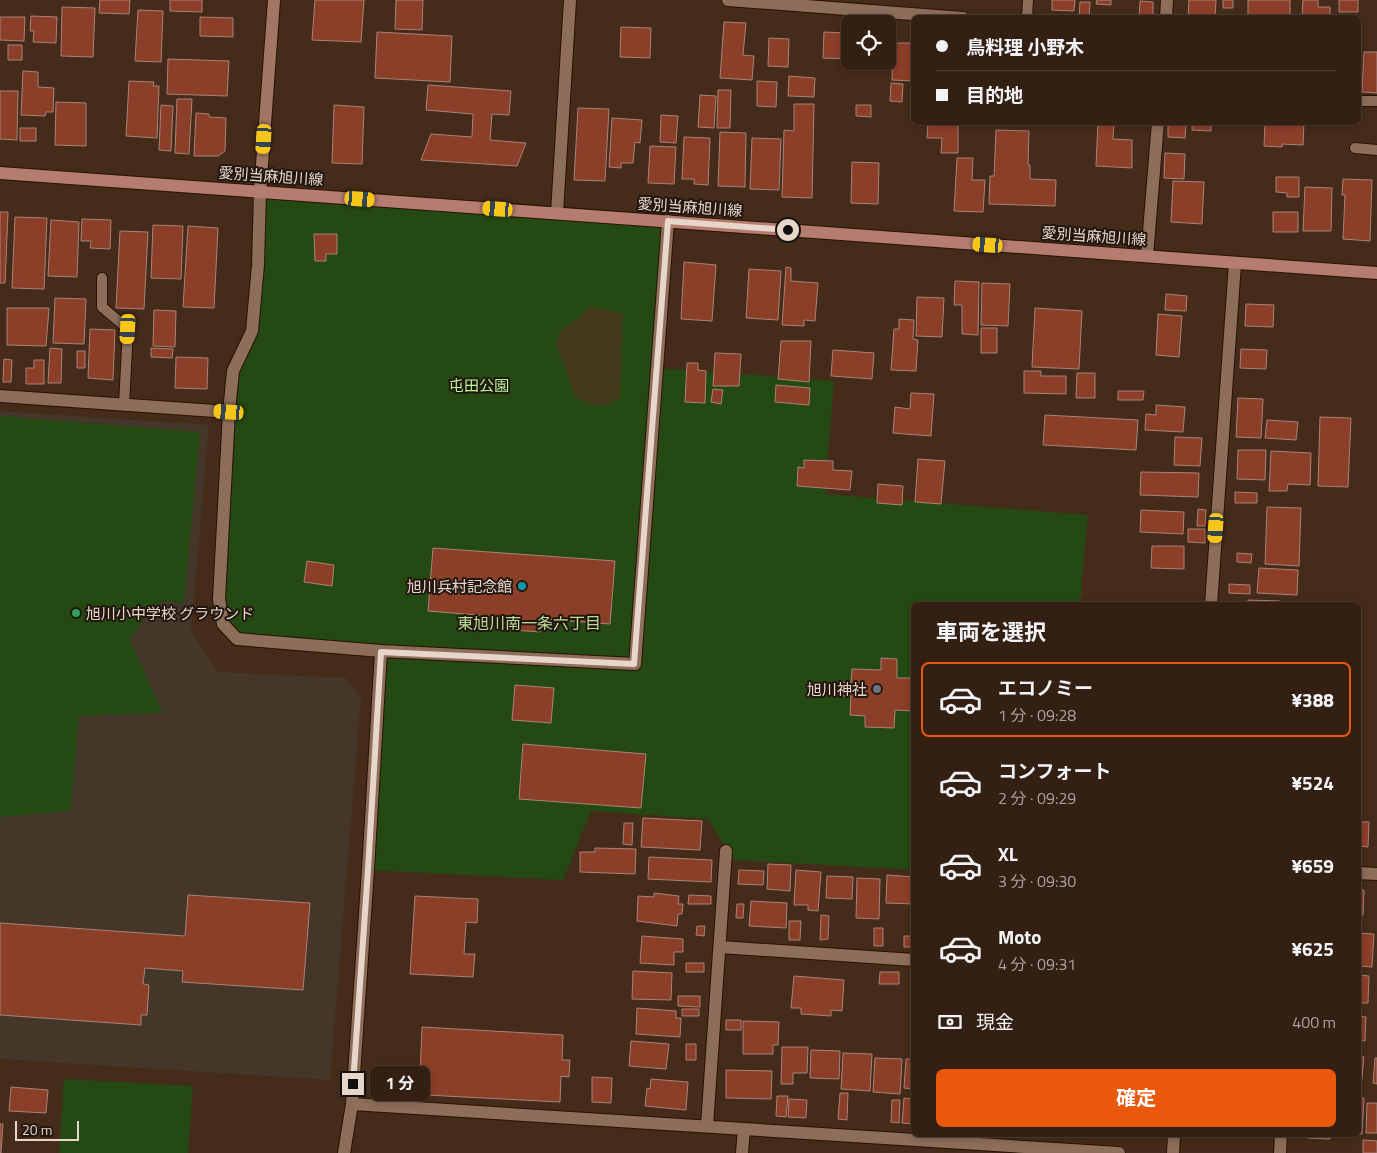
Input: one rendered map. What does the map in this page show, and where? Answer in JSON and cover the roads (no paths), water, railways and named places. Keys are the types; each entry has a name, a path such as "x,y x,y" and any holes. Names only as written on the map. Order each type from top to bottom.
{"main road":[{"path":"260,192 274,0"},
{"name":"愛別当麻旭川線","path":"0,173 1377,273"}],"street":[{"path":"557,213 570,0"},
{"path":"728,0 876,5 943,15"},
{"path":"1166,15 1167,0"},
{"path":"1147,256 1158,125"},
{"path":"260,192 258,265 252,331 233,371 229,412 219,599 223,624 237,639 381,652 634,664 668,221"},
{"path":"1211,602 1236,263"},
{"path":"0,396 229,412"},
{"path":"344,1153 352,1104 368,880 381,652"},
{"path":"707,1126 726,851"},
{"path":"1361,873 1377,874"},
{"path":"720,947 911,960"},
{"path":"352,1104 1078,1152 1119,1153"},
{"path":"742,1153 744,1129"},
{"path":"1172,1153 1174,1137"},
{"path":"1280,1153 1281,1137"}],"lane":[{"path":"1026,15 1028,0"},
{"path":"1361,101 1377,102"},
{"path":"1355,148 1377,150"},
{"path":"102,278 102,307 128,329 124,405"}],"place":[{"name":"旭川兵村記念館","path":"522,586"},
{"name":"旭川小中学校 グラウンド","path":"76,613"},
{"name":"旭川神社","path":"877,689"}],"district":[{"name":"東旭川南一条六丁目","path":"529,623"}],"park label":[{"name":"屯田公園","path":"479,385"}]}
